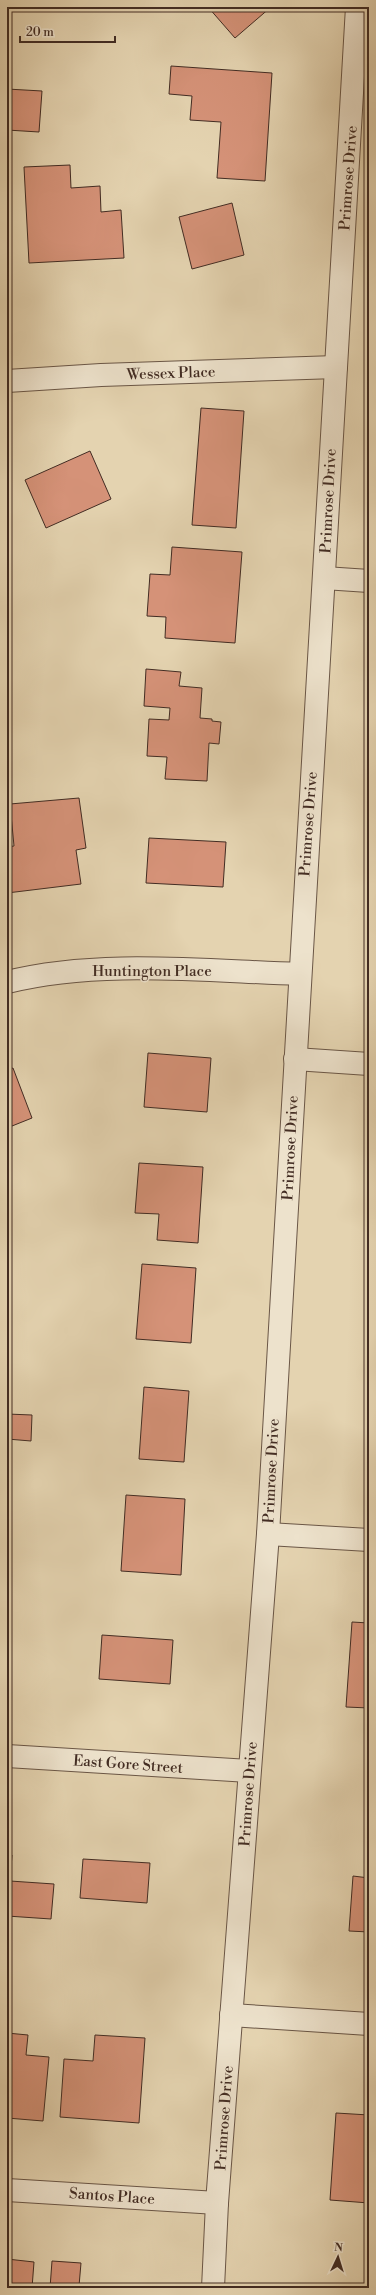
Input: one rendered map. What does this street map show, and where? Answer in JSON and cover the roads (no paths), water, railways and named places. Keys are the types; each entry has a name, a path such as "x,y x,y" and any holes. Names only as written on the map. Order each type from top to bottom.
{"street":[{"name":"Primrose Drive","path":"213,2288 217,2203 268,1534 299,974 336,367 361,98 357,7"},
{"name":"Wessex Place","path":"7,381 101,375 336,367"},
{"path":"324,578 369,581"},
{"name":"Huntington Place","path":"7,982 36,975 120,969 299,974"},
{"path":"295,1059 369,1064"},
{"path":"268,1534 369,1540"},
{"name":"East Gore Street","path":"7,1756 249,1771"},
{"path":"231,2015 369,2024"},
{"name":"Santos Place","path":"7,2190 217,2203"}]}
